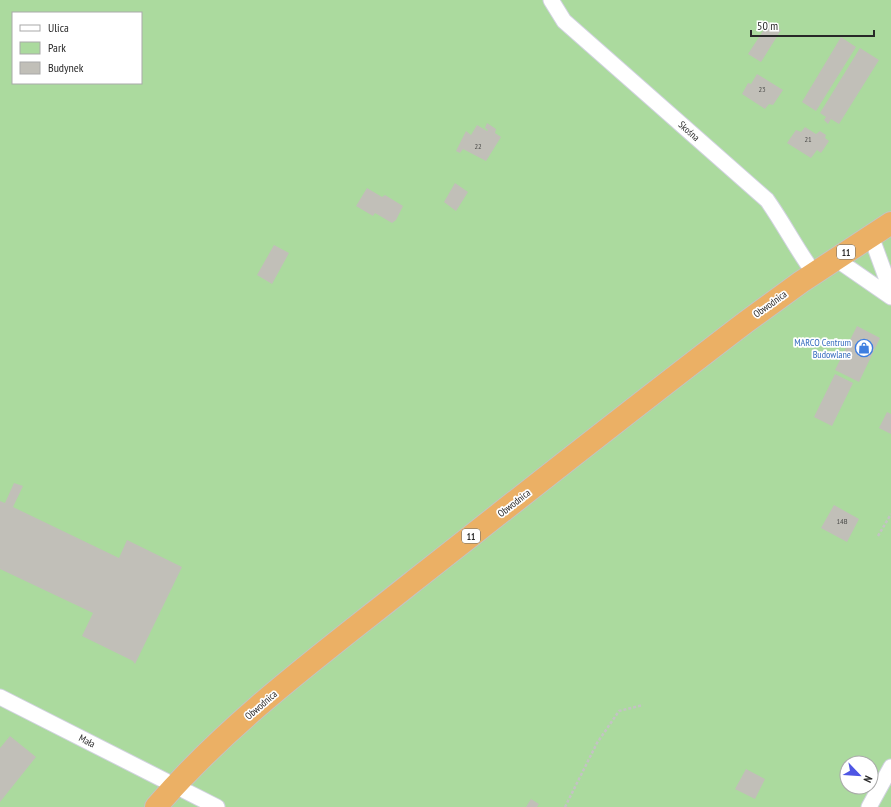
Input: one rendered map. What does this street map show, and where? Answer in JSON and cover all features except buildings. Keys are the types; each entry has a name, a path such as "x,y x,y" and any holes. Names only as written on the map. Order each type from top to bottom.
{"highway":[{"name":"Obwodnica","path":"156,807 174,786 268,699 354,629 746,322 814,273 891,223"}],"street":[{"name":"Skośna","path":"551,0 564,21 767,200 784,225 799,252 814,273"},
{"path":"871,236 891,291"},
{"path":"836,259 891,297"},
{"name":"Mała","path":"0,697 217,807"},
{"path":"869,807 891,766"}],"path":[{"path":"878,536 891,514"},
{"path":"565,807 598,743 619,711 643,705"}],"green space":[{"path":"0,0 891,0 891,807 0,807"}],"place":[{"name":"MARCO Centrum Budowlane","path":"864,348"}]}
